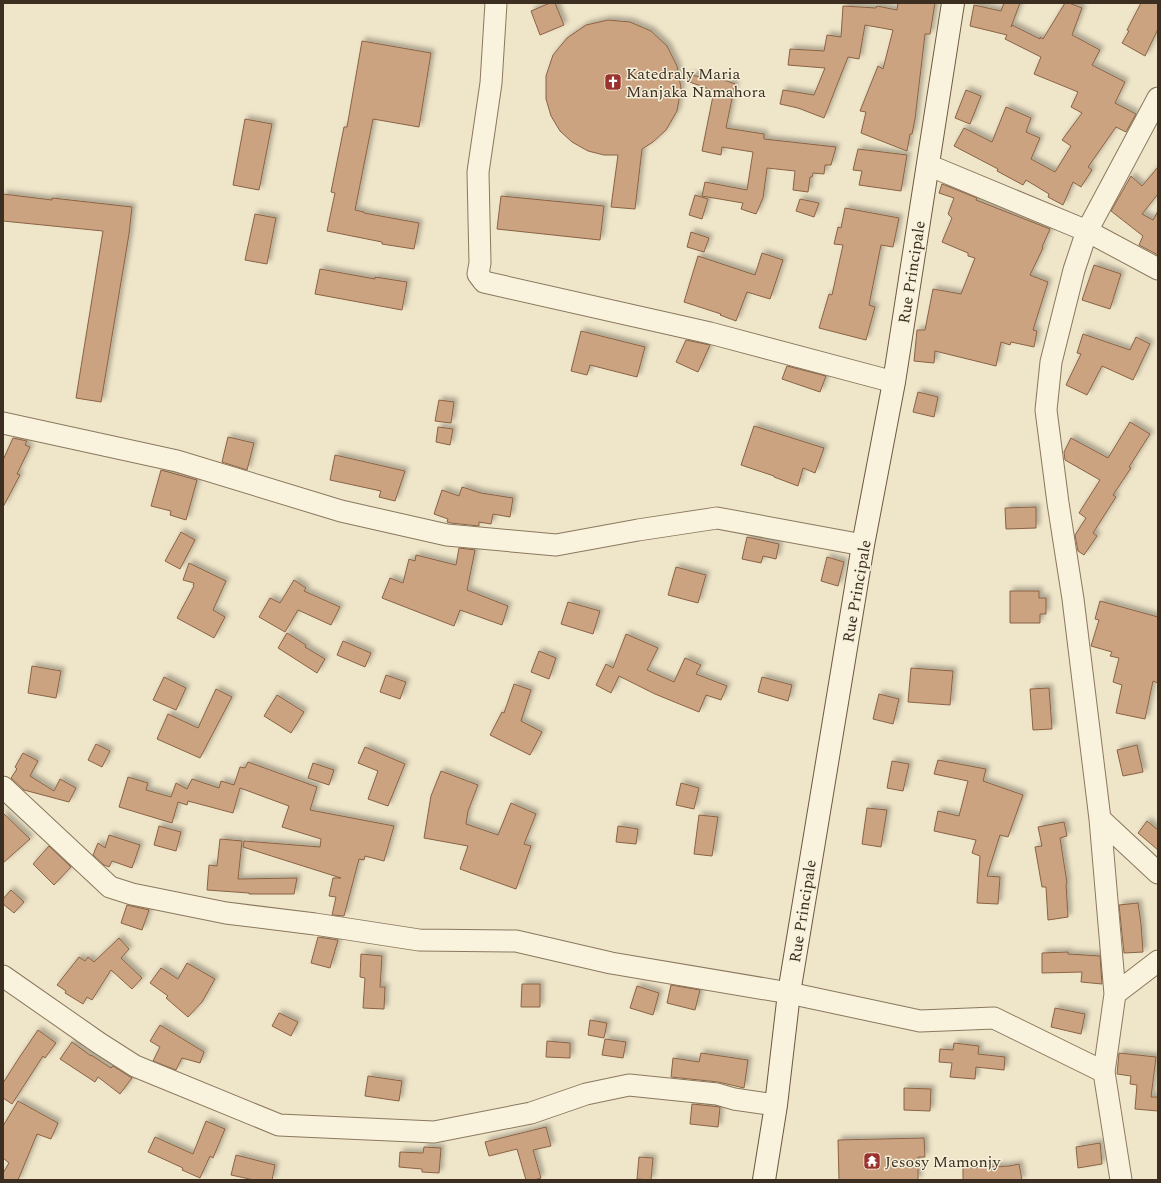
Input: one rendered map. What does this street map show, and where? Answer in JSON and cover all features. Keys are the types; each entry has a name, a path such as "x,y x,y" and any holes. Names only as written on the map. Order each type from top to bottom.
{"main road":[{"name":"Rue Principale","path":"764,1180 776,1105 789,993 863,545 894,382 953,3"}],"street":[{"path":"496,3 491,83 478,172 480,263 478,274 484,282 710,333 894,382"},
{"path":"1121,1180 1104,1072 1114,994 1100,819 1073,599 1058,503 1046,410 1051,362 1074,270 1087,231 1158,98"},
{"path":"928,165 1087,231 1158,268"},
{"path":"3,423 177,461 341,512 447,535 556,545 638,530 717,518 863,545"},
{"path":"3,787 110,887 132,894 226,913 315,924 419,940 516,941 611,963 789,993 920,1021 994,1018 1104,1072"},
{"path":"1100,819 1158,873"},
{"path":"1114,994 1158,961"},
{"path":"3,976 134,1066 279,1125 434,1132 531,1113 586,1094 628,1085 717,1094 734,1099 776,1105"}],"building":[{"path":"550,3 555,3 564,25 540,35 531,11"},
{"path":"898,3 935,3 930,34 925,34 915,119 912,134 910,134 907,151 861,133 866,112 860,111 878,66 883,69 893,30 865,25 859,59 848,57 824,118 798,108 780,104 783,90 814,95 825,68 788,65 790,49 824,51 827,35 841,37 843,6 876,8 877,6 897,10"},
{"path":"1004,3 1020,3 1011,27 1012,25 1040,39 1040,37 1043,39 1065,3 1082,8 1072,35 1100,50 1092,65 1125,82 1115,103 1136,114 1126,132 1116,127 1088,167 1092,170 1081,187 1073,182 1063,205 1048,197 1049,194 1026,180 1023,185 997,171 998,169 954,146 964,128 992,142 1006,107 1031,118 1026,132 1040,138 1031,159 1055,172 1071,146 1062,140 1082,113 1071,107 1078,92 1034,74 1041,57 1005,39 1007,35 970,26 974,5 1001,11"},
{"path":"1141,3 1158,3 1158,29 1145,56 1122,43"},
{"name":"Katedraly Maria Manjaka Namahora","path":"608,20 630,22 651,31 667,46 677,66 681,88 677,111 666,130 653,142 642,149 635,209 611,207 618,155 604,155 588,151 572,142 560,131 551,116 546,99 546,76 553,55 567,38 586,25"},
{"path":"362,41 431,53 419,127 373,119 355,210 419,223 414,249 382,244 382,242 327,231 335,193 331,192 344,127 347,127"},
{"path":"689,75 727,81 735,84 726,128 764,134 764,139 836,147 831,165 825,165 824,174 813,173 812,177 810,177 808,192 793,190 795,171 767,168 763,198 756,214 741,209 743,203 702,196 705,182 747,190 753,152 722,147 721,155 702,151 714,91 687,81"},
{"path":"966,90 981,96 970,124 955,118"},
{"path":"245,119 272,124 259,190 233,185"},
{"path":"858,149 907,155 901,191 859,185 862,171 853,170"},
{"path":"1158,167 1158,194 1142,214 1153,220 1158,211 1158,255 1139,245 1143,236 1111,211 1131,176 1142,186"},
{"path":"942,184 977,198 976,200 1050,229 1030,275 1048,282 1033,330 1037,331 1034,347 1011,342 1010,345 1001,342 996,366 935,351 934,363 914,361 917,330 925,330 933,289 961,294 975,258 968,256 968,253 942,242 952,218 948,214 954,198 939,193"},
{"path":"3,194 132,207 129,234 101,402 76,398 103,231 3,221"},
{"path":"695,195 708,199 702,219 689,215"},
{"path":"501,196 604,206 600,240 497,229"},
{"path":"800,199 819,203 814,217 796,211"},
{"path":"845,208 899,218 893,247 881,245 869,305 875,307 866,340 819,328 829,294 832,295 843,245 834,244 838,227 841,228"},
{"path":"255,214 276,218 267,264 245,260"},
{"path":"691,232 709,238 704,252 687,247"},
{"path":"762,253 783,260 770,299 747,292 736,321 720,315 721,314 684,302 698,256 755,275"},
{"path":"1094,265 1121,274 1110,309 1082,300"},
{"path":"320,269 375,279 375,277 407,282 402,310 315,294"},
{"path":"581,331 645,347 637,377 590,365 587,375 571,371"},
{"path":"1083,334 1130,350 1136,337 1150,344 1133,380 1102,366 1087,395 1066,385 1081,354 1077,353"},
{"path":"686,340 710,345 698,372 676,362"},
{"path":"787,366 826,376 820,392 782,379"},
{"path":"918,392 938,397 934,417 913,412"},
{"path":"439,400 454,402 451,423 435,421"},
{"path":"1130,422 1150,434 1129,467 1131,468 1113,495 1116,497 1093,533 1097,536 1084,555 1078,551 1075,535 1086,518 1079,513 1100,480 1065,460 1064,452 1071,438 1108,458"},
{"path":"754,426 824,448 815,473 803,468 798,486 741,465"},
{"path":"438,427 453,429 450,445 436,442"},
{"path":"228,437 254,443 247,470 222,462"},
{"path":"13,438 27,441 25,445 30,447 17,474 20,475 3,507 3,460"},
{"path":"335,455 405,471 395,501 379,497 381,491 330,480"},
{"path":"161,470 197,480 186,520 170,515 171,511 151,506"},
{"path":"462,487 481,493 513,498 510,517 493,514 491,524 479,522 479,526 447,522 448,519 434,514 442,490 459,496"},
{"path":"1036,507 1036,528 1006,529 1005,508"},
{"path":"181,532 195,540 180,569 165,561"},
{"path":"747,537 779,544 776,559 763,556 761,563 742,559"},
{"path":"459,548 475,550 467,590 508,606 502,625 460,610 454,626 382,598 390,578 403,583 409,559 415,561 416,555 456,565"},
{"path":"827,557 844,562 838,586 821,581"},
{"path":"189,563 226,581 213,610 225,617 214,638 177,618 194,586 194,583 183,580"},
{"path":"676,567 706,575 698,603 668,595"},
{"path":"294,580 306,588 304,591 340,607 331,625 298,610 285,632 259,617 270,598 280,603"},
{"path":"1010,591 1039,591 1039,598 1046,598 1046,614 1040,614 1040,623 1010,623"},
{"path":"1100,601 1158,617 1158,683 1153,681 1145,719 1116,713 1122,685 1113,682 1119,658 1110,656 1112,652 1091,646 1099,620 1095,619"},
{"path":"568,602 600,611 593,634 561,624"},
{"path":"287,633 306,645 305,647 325,659 317,673 278,648"},
{"path":"626,634 658,648 647,670 674,682 685,658 701,665 696,674 727,686 721,700 706,695 699,712 655,694 619,676 611,693 596,685 606,664 613,668"},
{"path":"343,641 371,653 365,667 337,655"},
{"path":"539,651 556,658 549,679 531,672"},
{"path":"32,666 61,671 56,698 28,693"},
{"path":"911,668 953,671 950,705 908,702"},
{"path":"386,675 406,682 400,699 380,692"},
{"path":"164,677 186,688 176,710 153,700"},
{"path":"762,677 792,685 788,701 758,692"},
{"path":"514,684 531,690 521,721 542,732 530,755 490,735 502,712 504,713"},
{"path":"1049,688 1052,729 1033,730 1030,689"},
{"path":"216,689 232,697 200,758 157,739 168,714 198,728"},
{"path":"879,694 899,699 893,724 873,719"},
{"path":"277,695 304,712 291,733 264,716"},
{"path":"96,744 110,751 102,767 88,760"},
{"path":"1137,745 1143,772 1123,776 1117,750"},
{"path":"365,747 405,764 388,806 368,799 378,771 358,763"},
{"path":"23,753 38,761 30,776 54,791 60,779 76,788 69,802 24,790 11,778 17,769 15,767"},
{"path":"938,760 986,769 983,781 1023,795 1008,837 1000,835 987,876 1000,877 998,904 977,903 980,856 972,853 976,840 934,831 938,811 959,816 968,781 934,774"},
{"path":"892,761 909,764 903,791 887,788"},
{"path":"248,762 317,787 310,810 394,826 384,861 365,856 364,860 359,859 344,916 332,915 336,897 329,896 333,878 341,878 243,847 244,841 320,847 321,839 282,827 289,806 240,788 233,813 188,801 187,805 178,802 172,823 119,807 128,777 148,783 146,790 171,797 176,783 187,789 192,779 219,788 221,781 234,785 240,767 245,768"},
{"path":"313,763 334,770 329,785 308,778"},
{"path":"441,771 478,785 468,811 466,824 498,835 511,803 536,814 524,844 531,846 516,889 460,869 468,846 424,838 431,796"},
{"path":"681,783 699,788 694,809 676,805"},
{"path":"867,808 887,810 881,847 862,844"},
{"path":"3,813 30,839 3,863"},
{"path":"699,815 718,817 712,856 694,854"},
{"path":"1147,821 1158,830 1158,850 1138,833"},
{"path":"1064,822 1067,836 1060,838 1067,883 1068,917 1048,920 1046,887 1042,887 1035,847 1042,846 1038,827"},
{"path":"159,826 181,832 176,851 154,845"},
{"path":"618,826 638,829 636,844 616,842"},
{"path":"109,835 140,845 132,868 112,861 109,867 104,865 93,855 98,843 105,848"},
{"path":"220,839 242,841 238,879 297,878 294,894 249,894 207,890 209,865 217,866"},
{"path":"49,846 71,867 54,885 33,864"},
{"path":"11,890 24,902 14,913 3,904 3,899"},
{"path":"1138,903 1143,952 1124,953 1119,905"},
{"path":"127,905 149,910 142,930 121,923"},
{"path":"318,937 338,940 330,968 311,963"},
{"path":"119,938 129,949 121,958 142,978 132,989 111,970 92,1000 87,997 83,1004 65,993 66,991 57,985 79,957 85,961 88,957 94,962"},
{"path":"1068,952 1068,954 1100,956 1102,984 1081,982 1082,972 1042,973 1042,953"},
{"path":"361,954 382,956 380,987 385,987 384,1009 363,1008 365,978 360,977"},
{"path":"187,963 215,979 202,1002 188,1017 166,998 168,996 150,983 161,968 178,979"},
{"path":"522,984 540,984 540,1007 521,1007"},
{"path":"671,985 700,990 695,1010 667,1003"},
{"path":"637,986 659,993 653,1015 630,1008"},
{"path":"1055,1008 1085,1014 1081,1034 1051,1027"},
{"path":"279,1013 298,1022 291,1036 272,1026"},
{"path":"590,1020 607,1023 604,1038 588,1035"},
{"path":"160,1025 204,1052 200,1063 182,1058 176,1070 153,1061 160,1047 150,1041"},
{"path":"38,1030 56,1043 45,1058 43,1056 12,1104 3,1098 3,1083"},
{"path":"605,1039 626,1042 623,1058 602,1055"},
{"path":"547,1041 570,1043 570,1058 546,1057"},
{"path":"72,1042 111,1068 113,1066 132,1078 120,1094 98,1077 95,1082 60,1059"},
{"path":"954,1043 979,1046 978,1054 1005,1057 1004,1070 976,1067 975,1079 950,1077 952,1063 939,1062 940,1049 953,1050"},
{"path":"701,1053 748,1060 744,1088 718,1082 671,1077 673,1058 699,1062"},
{"path":"1119,1053 1156,1057 1151,1097 1158,1097 1158,1111 1135,1109 1137,1085 1130,1084 1131,1076 1117,1074"},
{"path":"368,1076 402,1081 399,1101 365,1096"},
{"path":"904,1088 931,1089 930,1111 904,1110"},
{"path":"18,1101 58,1123 51,1139 37,1134 18,1180 3,1180 3,1173 9,1163 3,1158 3,1126"},
{"path":"692,1104 720,1107 718,1127 690,1124"},
{"path":"206,1121 225,1129 213,1158 210,1156 200,1178 182,1170 183,1168 148,1152 155,1137 193,1154"},
{"path":"546,1127 551,1146 533,1150 541,1178 526,1180 517,1149 489,1156 485,1142"},
{"path":"924,1138 925,1157 918,1157 918,1180 839,1180 838,1140"},
{"path":"1100,1143 1102,1164 1078,1168 1076,1147"},
{"path":"424,1147 441,1148 439,1173 422,1172 422,1169 399,1167 400,1152 423,1153"},
{"path":"236,1155 275,1165 272,1180 254,1180 231,1175"},
{"path":"639,1157 653,1158 651,1180 637,1179"},
{"path":"1019,1164 1022,1180 963,1180 963,1168 1009,1166"}],"place":[{"name":"Katedraly Maria Manjaka Namahora","path":"613,82"},
{"name":"Jesosy Mamonjy","path":"872,1161"}]}
